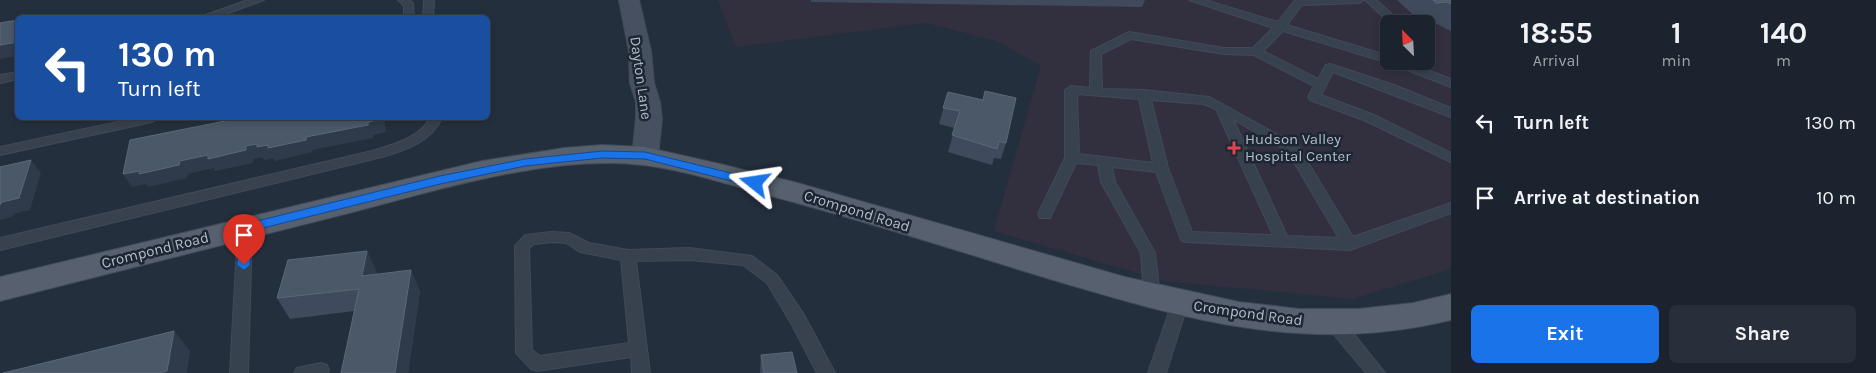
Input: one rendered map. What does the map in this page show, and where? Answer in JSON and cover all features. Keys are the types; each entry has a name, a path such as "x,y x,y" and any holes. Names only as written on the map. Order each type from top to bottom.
{"main road":[{"name":"Crompond Road","path":"0,289 474,172 525,162 602,154 645,156 794,192 1166,299 1265,318 1299,322 1334,322 1413,316 1451,307"}],"street":[{"name":"Dayton Lane","path":"628,0 640,51 642,83 648,102 645,156"}],"lane":[{"path":"212,15 259,0"},
{"path":"403,0 409,5 409,15"},
{"path":"428,15 429,0"},
{"path":"1194,0 1282,25 1380,57"},
{"path":"1256,52 1282,25 1299,2 1359,0"},
{"path":"1370,0 1388,15"},
{"path":"1096,90 1095,53 1129,35 1224,51 1256,52 1321,85"},
{"path":"1451,113 1390,88 1330,67 1314,97 1370,118 1451,158"},
{"path":"1420,70 1451,83"},
{"path":"0,79 15,76"},
{"path":"1045,214 1072,158 1071,90 1144,94 1205,100 1221,107 1293,149 1350,244"},
{"path":"1144,94 1161,168 1187,237 1350,244 1451,208"},
{"path":"1221,107 1283,242"},
{"path":"0,151 143,120"},
{"path":"0,244 356,160 392,149 413,140 431,130 435,120"},
{"path":"1072,158 1161,168"},
{"path":"1104,163 1108,182 1148,253 1166,299 1157,373"},
{"path":"240,366 245,228"},
{"path":"638,349 537,364 524,353 522,246 530,239 560,237 569,238 585,248 628,256 689,254 747,260 772,279 797,318 826,373"},
{"path":"628,256 641,373"},
{"path":"1334,322 1376,373"},
{"path":"303,373 321,370"}],"shaded area":[{"name":"Hudson Valley Hospital Center","path":"718,0 1451,0 1451,269 1352,299 1165,281 994,231 1041,66 997,41 926,23 736,47"}],"building":[{"path":"1433,0 1451,0 1451,4 1447,2 1436,3"},
{"path":"15,20 15,42 0,45 0,23"},
{"path":"985,91 1016,98 1006,143 999,141 997,149 952,135 960,111 943,108 948,92 983,100"},
{"path":"230,120 377,120 368,122 368,125 306,137 306,140 268,148 268,145 257,147 257,144 246,146 246,150 208,159 208,155 180,161 179,165 139,174 140,171 123,174 130,140"},
{"path":"31,160 19,198 2,202 0,205 0,167"},
{"path":"367,251 362,276 411,270 395,373 341,373 359,289 277,298 288,260"},
{"path":"174,331 167,371 159,373 3,373"},
{"path":"792,352 797,373 764,373 761,355"}],"place":[{"name":"Hudson Valley Hospital Center","path":"1234,148"}],"route":[{"path":"244,265 245,228 482,170 525,162 602,154 645,156 755,183"}]}
